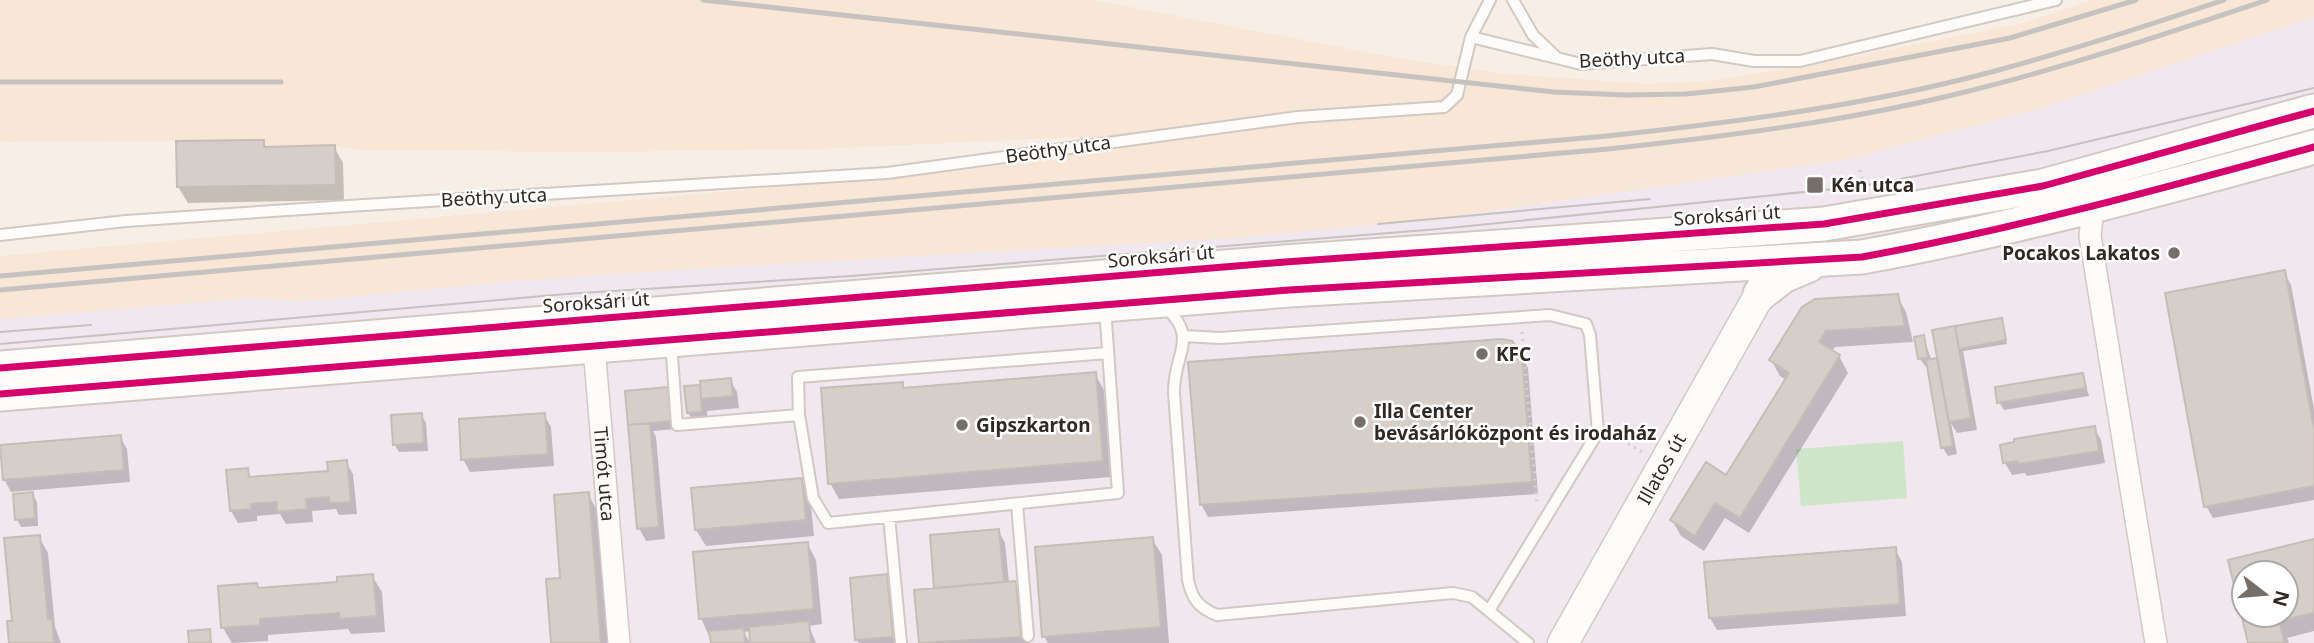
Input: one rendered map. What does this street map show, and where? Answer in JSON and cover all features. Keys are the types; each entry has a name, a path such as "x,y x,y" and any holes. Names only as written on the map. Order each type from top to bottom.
{"main road":[{"name":"Soroksári út","path":"0,368 1285,262 1824,224 2043,186 2314,111"},
{"path":"0,394 1452,278 1762,274 1783,276 1821,260 1862,257 1941,243 2093,207 2314,147"}],"street":[{"path":"2115,167 2093,207 2091,245 2156,643"},
{"path":"2043,186 2093,207"},
{"name":"Illatos út","path":"1563,643 1762,274 1790,235 1824,224"},
{"path":"1733,231 1762,274"},
{"path":"566,320 585,330 594,347"},
{"name":"Timót utca","path":"594,347 619,643"}],"lane":[{"path":"1471,37 1490,0"},
{"path":"1513,0 1533,35 1546,50 1562,60"},
{"name":"Beöthy utca","path":"0,235 126,221 887,173 1298,117 1438,108 1452,102 1457,95 1471,37 1562,60 1602,63 1712,54 1754,61 1800,61 2056,0"},
{"path":"1153,301 1175,317 1184,336 1173,373 1174,393 1188,580 1191,595 1202,609 1217,615 1453,593 1472,597 1490,609 1528,643"},
{"path":"1105,304 1118,494 828,523 813,498 799,415 798,377 1108,353"},
{"path":"1184,336 1220,338 1550,315 1586,324 1590,335 1598,432 1490,609"},
{"path":"671,340 677,425 799,415"},
{"path":"1017,504 1028,636"},
{"path":"890,517 901,643"}],"path":[{"path":"1860,170 1865,194"},
{"path":"1520,317 1536,504"},
{"path":"1597,424 1642,452"}],"shaded area":[{"path":"0,0 1093,0 1397,58 1507,74 1646,84 1706,81 1805,66 2024,23 2093,0 2314,0 2314,17 2044,107 1845,160 1426,220 1235,238 686,269 516,281 305,301 252,298 0,319 0,256 960,171 1082,153 1077,137 819,149 600,152 356,150 335,145 264,147 263,140 0,142"},
{"path":"2314,17 2314,643 0,643 0,319 252,298 305,301 516,281 686,269 1235,238 1426,220 1845,160 2044,107"}],"green space":[{"path":"1903,441 1907,498 1801,506 1796,449"}],"building":[{"path":"264,140 264,147 335,145 336,185 177,187 176,141"},
{"path":"2285,270 2314,429 2314,486 2204,507 2165,293"},
{"path":"1898,294 1905,326 1826,331 1819,342 1840,355 1740,518 1715,503 1695,536 1670,520 1706,462 1726,475 1789,373 1769,360 1802,307 1815,299"},
{"path":"2002,318 2006,340 1959,349 1955,326"},
{"path":"1955,326 1971,418 1949,422 1932,330"},
{"path":"1924,335 1928,358 1918,359 1914,337"},
{"name":"Illa Center bevásárlóközpont és irodaház","path":"1502,339 1512,341 1522,354 1532,482 1200,505 1188,362"},
{"path":"1937,358 1953,446 1941,448 1926,360"},
{"name":"Gipszkarton","path":"1096,372 1103,461 828,484 821,388 903,382 903,388"},
{"path":"2083,373 2086,388 1997,403 1995,387"},
{"path":"731,378 733,396 701,399 700,381"},
{"path":"700,385 702,412 687,413 684,386"},
{"path":"668,387 671,421 628,425 625,391"},
{"path":"422,413 424,443 393,445 391,415"},
{"path":"545,413 548,454 461,460 459,419"},
{"path":"650,423 659,527 637,529 628,425"},
{"path":"2095,426 2099,451 2018,464 2017,461 2003,463 2000,445 2014,442 2014,439"},
{"path":"121,435 124,470 3,480 0,445"},
{"path":"347,460 351,502 330,503 329,497 306,499 307,509 277,512 277,502 251,504 251,509 230,511 226,470 248,468 249,477 328,471 327,462"},
{"path":"802,478 806,520 695,530 691,488"},
{"path":"33,492 35,518 15,520 13,494"},
{"path":"589,492 601,643 551,643 546,579 560,578 554,495"},
{"path":"999,529 1004,582 934,588 930,535"},
{"path":"40,535 48,619 52,618 54,643 9,643 7,621 12,621 4,538"},
{"path":"1153,537 1161,627 1042,637 1035,547"},
{"path":"2314,539 2314,613 2300,616 2300,559 2232,559"},
{"path":"808,542 814,609 699,619 693,552"},
{"path":"1896,547 1900,604 1709,618 1704,562"},
{"path":"373,574 377,616 340,619 339,613 260,619 260,625 221,628 218,586 257,583 258,588 337,582 337,577"},
{"path":"887,574 893,637 855,640 850,578"},
{"path":"1016,581 1021,637 919,643 914,590"},
{"path":"809,621 811,643 750,643 749,627"},
{"path":"744,628 745,643 711,643 709,631"},
{"path":"210,629 211,643 189,643 188,631"},
{"path":"2245,629 2281,629 2285,643 2248,643"}],"tram line":[{"path":"0,344 566,294 851,276 1439,229 1863,186 2048,151 2314,88"},
{"path":"1378,224 1650,199"},
{"path":"0,332 91,325"}],"railway":[{"path":"703,0 1554,92 1626,95 1686,94 1754,87 2010,38 2136,0"},
{"path":"0,276 1697,126 1787,114 1964,79 2095,42 2224,0"},
{"path":"0,290 1699,139 1834,119 1969,91 2082,60 2267,0"},
{"path":"0,82 281,82"}],"cycle path":[{"path":"0,368 1285,262 1824,224 2043,186 2314,111"},
{"path":"0,394 1289,290 1862,257 2033,221 2314,147"}],"place":[{"name":"Kén utca","path":"1815,185"},
{"name":"Pocakos Lakatos","path":"2174,253"},
{"name":"KFC","path":"1482,354"},
{"name":"Illa Center bevásárlóközpont és irodaház","path":"1360,422"},
{"name":"Gipszkarton","path":"962,425"}]}
